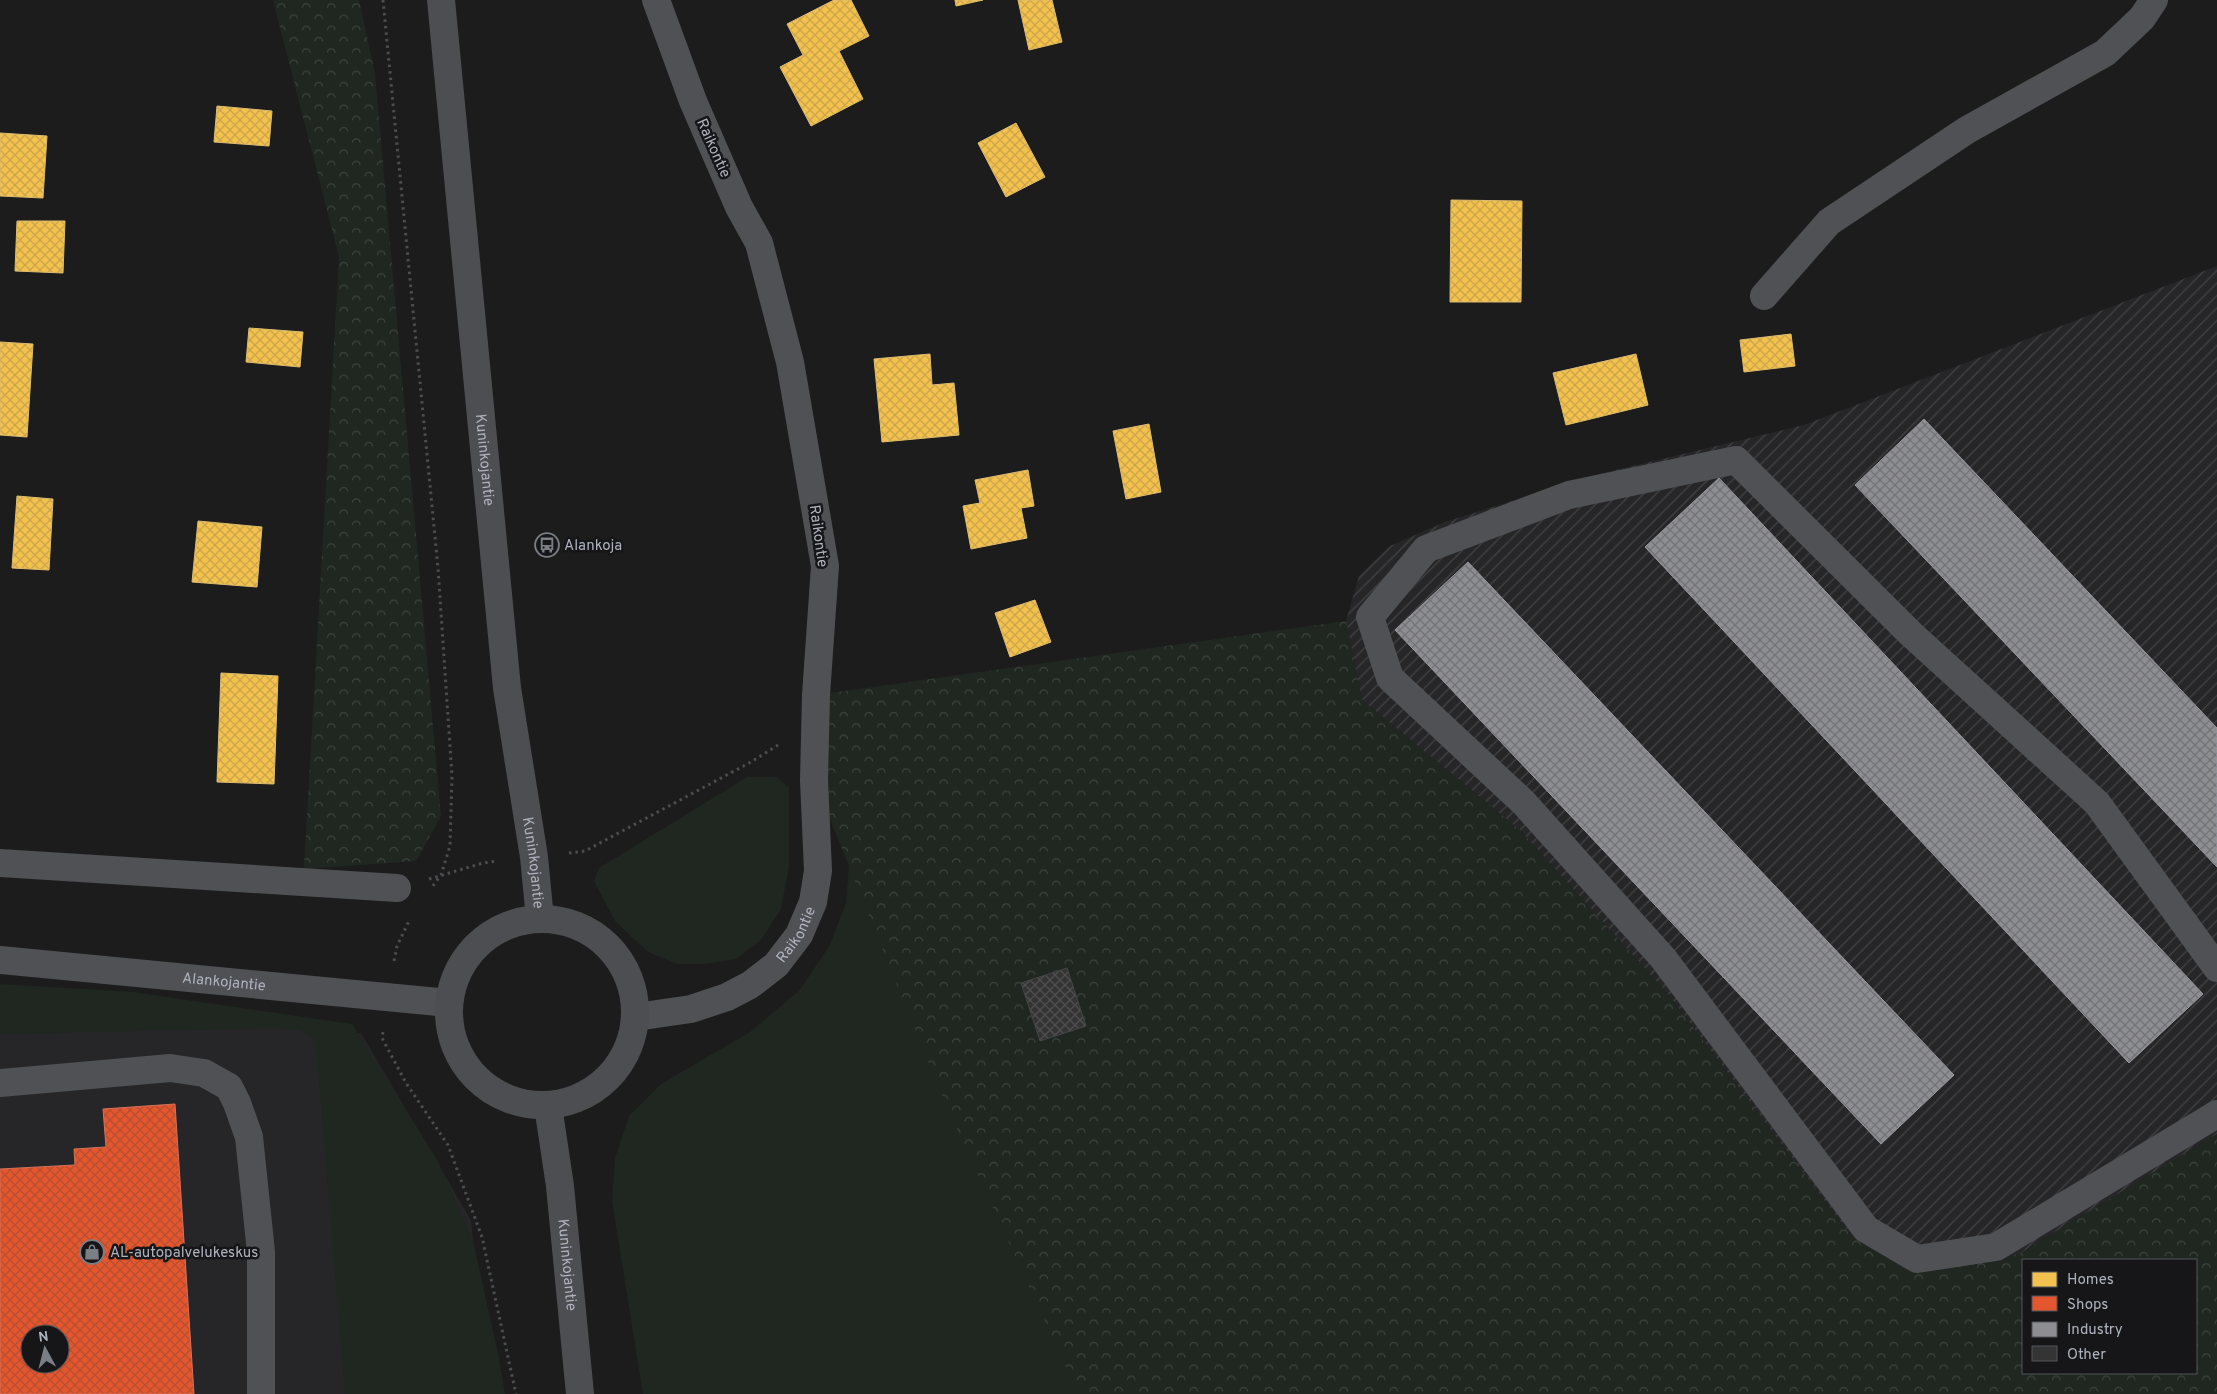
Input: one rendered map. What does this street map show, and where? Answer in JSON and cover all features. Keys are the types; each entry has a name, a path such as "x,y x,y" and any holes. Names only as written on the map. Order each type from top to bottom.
{"main road":[{"name":"Kuninkojantie","path":"441,0 507,688 534,856 540,919"},
{"path":"540,919 571,923 598,937 609,948 619,959 632,986 636,1017 630,1044 618,1068 599,1087 575,1100 548,1106 516,1102 487,1088 464,1065 451,1035 449,1003 455,977 469,954 489,935 513,923 540,919"},
{"name":"Kuninkojantie","path":"548,1106 560,1186 580,1394"}],"street":[{"name":"Raikontie","path":"636,1017 691,1009 727,997 750,985 776,965 799,935 813,902 818,871 814,780 816,695 825,566 790,362 759,243 739,207 693,101 656,0"},
{"path":"1764,296 1829,222 1967,130 2105,53 2142,18 2154,0"},
{"path":"2217,968 2097,803 1911,634 1736,460 1570,495 1426,549 1370,617 1390,678 1524,803 1662,958 1866,1228 1917,1259 1996,1247 2217,1114"},
{"path":"0,863 397,888"},
{"name":"Alankojantie","path":"0,960 449,1003"},
{"path":"0,1083 170,1068 204,1072 229,1087 249,1137 258,1223 261,1252 261,1394"}],"path":[{"path":"383,0 438,568 452,776 450,846 441,876 430,890"},
{"path":"585,851 751,762 777,746 783,739"},
{"path":"397,888 484,863"},
{"path":"396,946 409,920"},
{"path":"382,1038 406,1083 448,1145 482,1237 516,1394"}],"shaded area":[{"path":"2217,266 2217,1134 2019,1254 1963,1267 1904,1268 1849,1233 1668,994 1520,830 1362,700 1346,621 1359,576 1390,546 1445,522 1591,476 1804,425"},
{"path":"0,1000 361,1033 471,1220 488,1394 0,1394"}],"green space":[{"path":"273,0 359,0 375,74 441,816 416,861 304,869 339,257"},
{"path":"1346,621 1362,700 1520,830 1668,994 1849,1233 1904,1268 1963,1267 2019,1254 2217,1134 2217,1394 1078,1394 945,1103 814,780 816,695"},
{"path":"747,777 777,777 789,788 789,866 781,909 761,940 736,959 705,964 677,964 648,952 615,921 594,881 599,868"},
{"path":"849,865 1079,1394 643,1394 612,1201 615,1158 629,1116 661,1084 750,1032 799,991 830,945 846,903"},
{"path":"0,984 133,992 352,1024 438,1161 473,1240 505,1394 345,1394 317,1056 312,1037 300,1030 274,1028 0,1034"}],"building: Homes":[{"path":"834,0 851,0 869,36 839,51 863,99 811,126 780,67 803,55 787,24"},
{"path":"955,0 983,0 956,6"},
{"path":"1018,0 1052,0 1062,42 1029,50"},
{"path":"217,106 272,111 269,146 214,142"},
{"path":"1016,123 1045,177 1006,197 978,143"},
{"path":"0,133 47,136 43,198 0,196"},
{"path":"1451,200 1522,201 1521,302 1450,302"},
{"path":"17,221 65,221 63,273 15,271"},
{"path":"249,328 303,332 300,367 246,362"},
{"path":"1791,334 1795,366 1744,372 1740,340"},
{"path":"0,342 33,344 27,437 0,435"},
{"path":"930,354 932,385 954,383 959,435 882,442 874,359"},
{"path":"1636,354 1648,405 1566,425 1553,373"},
{"path":"1149,424 1161,492 1126,499 1113,431"},
{"path":"1028,470 1034,506 1021,508 1027,538 971,549 963,506 980,503 975,480"},
{"path":"17,496 53,499 49,570 12,568"},
{"path":"198,521 262,527 257,587 192,582"},
{"path":"1035,600 1051,642 1010,657 995,613"},
{"path":"221,673 278,676 274,784 217,782"}],"building: Shops":[{"name":"AL-autopalvelukeskus","path":"175,1104 194,1394 0,1394 0,1169 75,1165 74,1149 106,1147 103,1109"}],"building: Industry":[{"path":"1924,419 2217,728 2217,867 1855,485"},
{"path":"1719,478 2203,994 2129,1063 1645,547"},
{"path":"1468,562 1954,1075 1881,1144 1395,630"}],"building: Other":[{"path":"1067,968 1086,1026 1040,1041 1021,983"}],"place":[{"name":"Alankoja","path":"547,545"},
{"name":"AL-autopalvelukeskus","path":"92,1252"}]}
